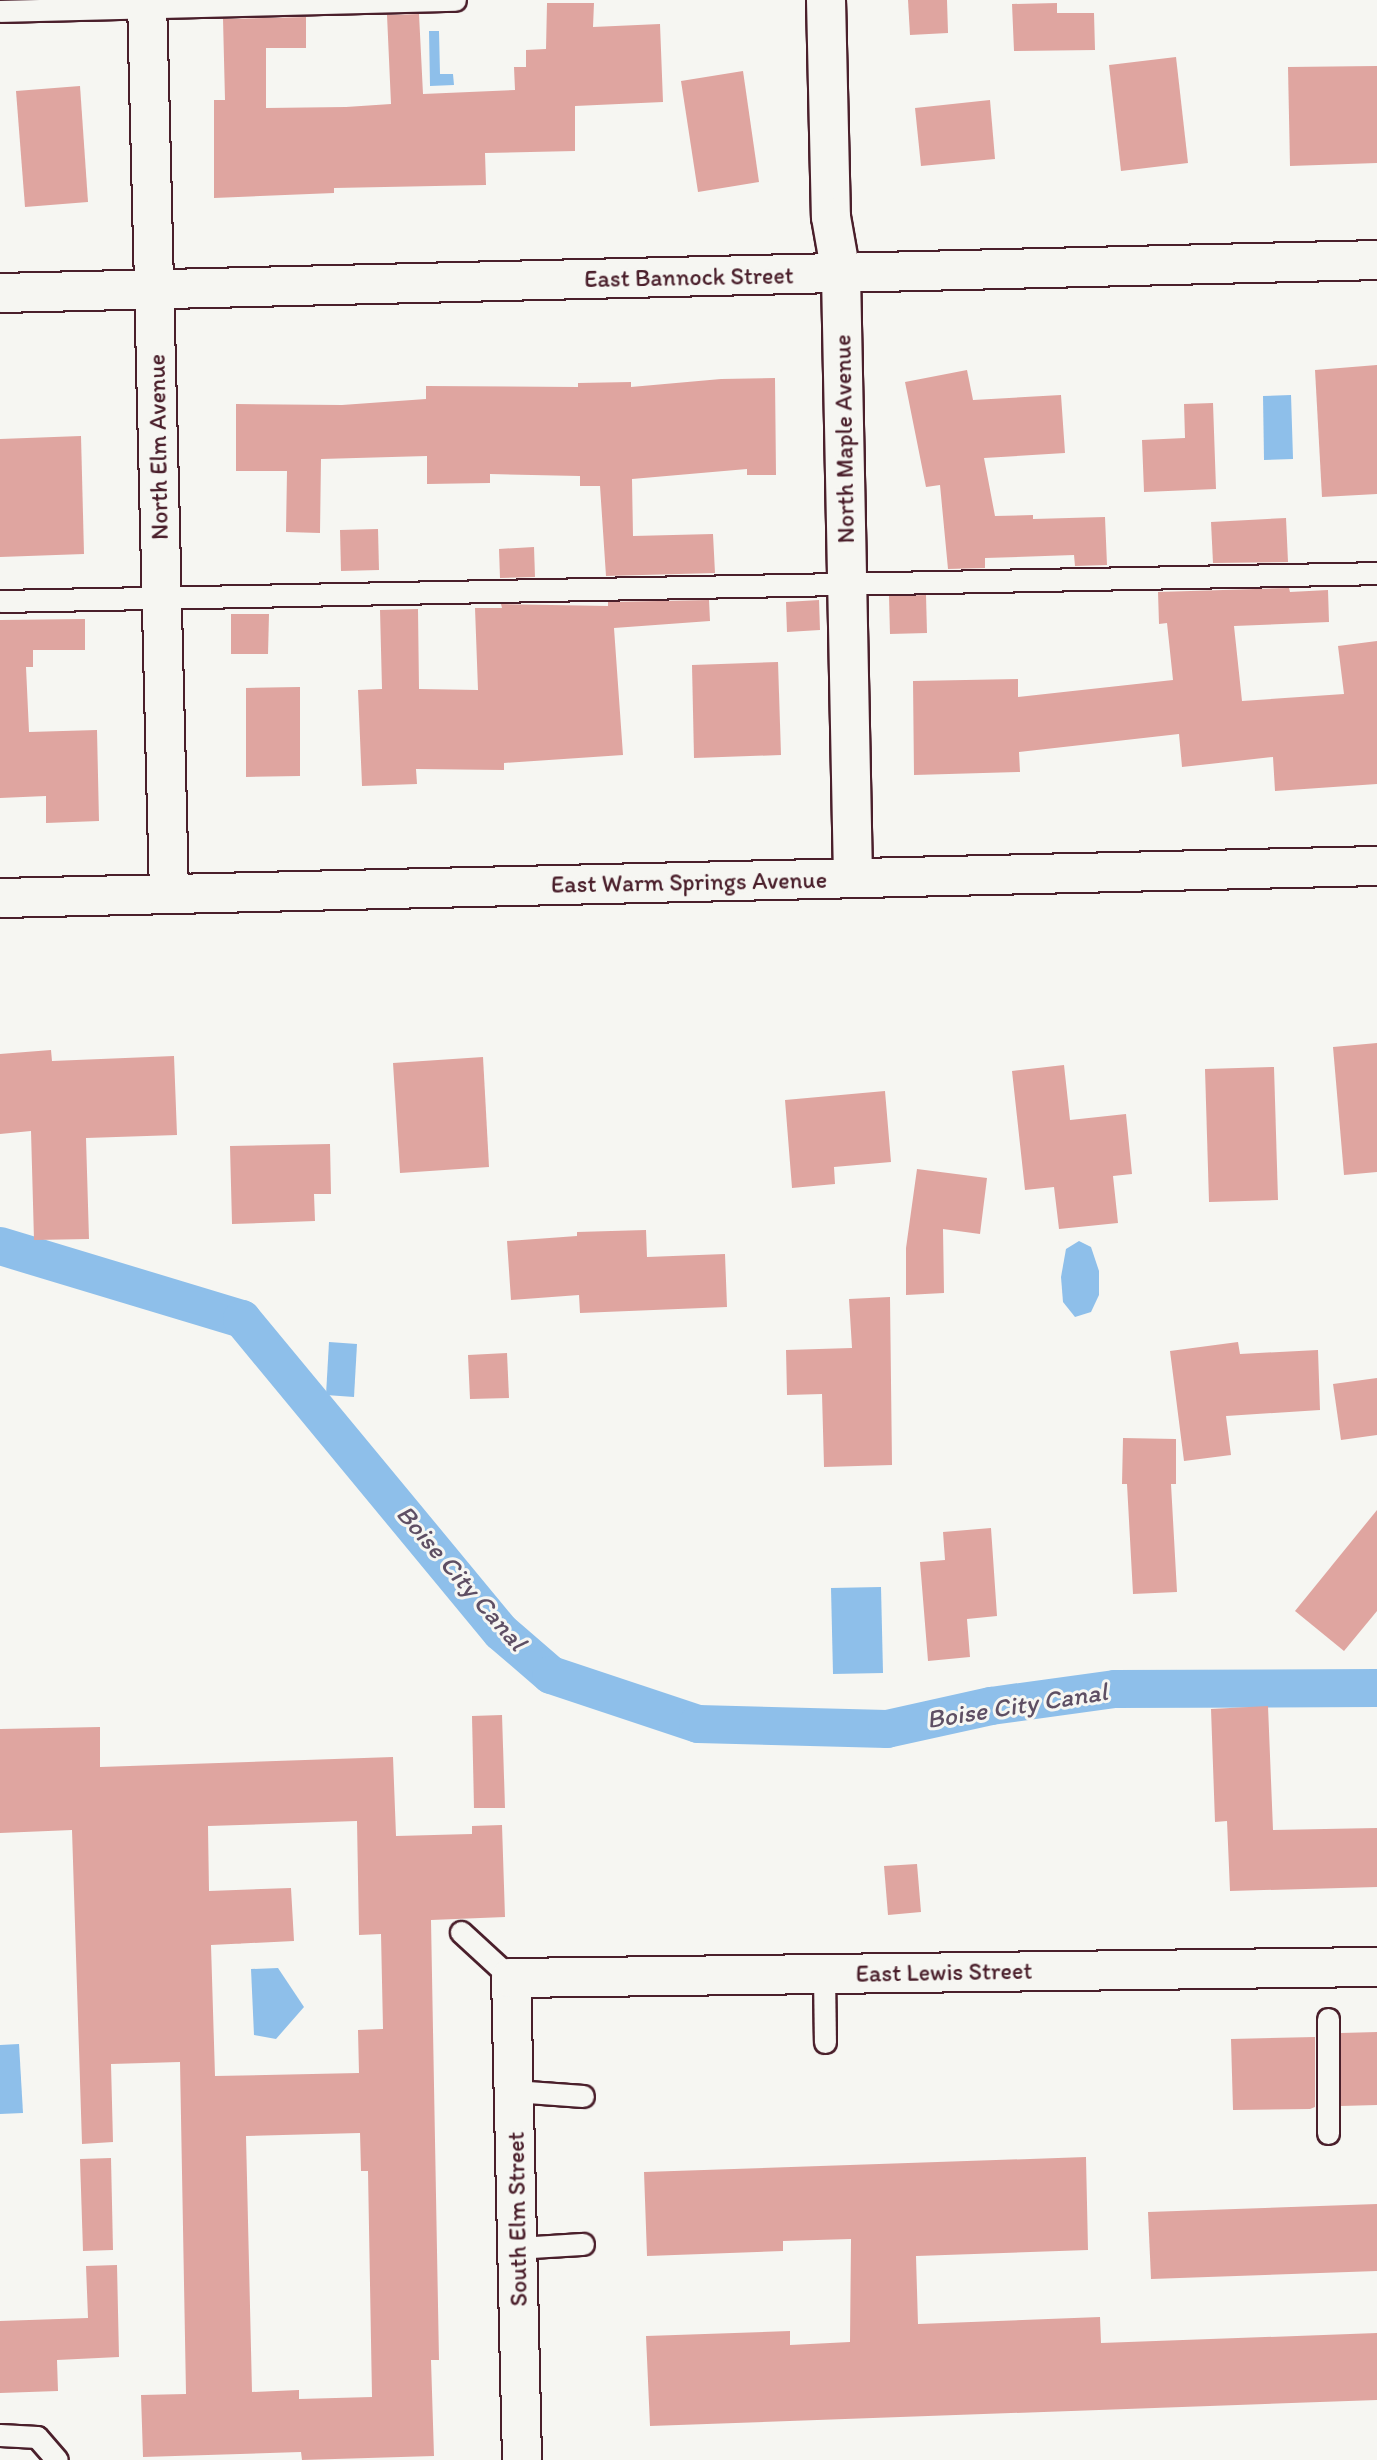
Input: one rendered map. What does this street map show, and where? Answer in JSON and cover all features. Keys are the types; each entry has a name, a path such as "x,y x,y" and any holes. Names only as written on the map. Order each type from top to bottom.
{"street":[{"name":"North Maple Avenue","path":"826,0 831,217 841,274 853,878"},
{"name":"North Elm Avenue","path":"147,4 169,894"},
{"name":"East Bannock Street","path":"0,293 1377,260"},
{"name":"East Warm Springs Avenue","path":"0,898 1377,866"},
{"name":"East Lewis Street","path":"511,1978 1377,1967"},
{"name":"South Elm Street","path":"511,1978 522,2460"}],"lane":[{"path":"0,11 147,4 455,0"},
{"path":"0,601 1377,573"},
{"path":"461,1932 511,1978"},
{"path":"824,1974 825,2042"},
{"path":"1328,2019 1328,2133"},
{"path":"513,2091 583,2096"},
{"path":"517,2248 583,2244"},
{"path":"0,2435 37,2437 57,2460"}],"water":[{"path":"429,31 439,31 440,74 453,74 454,85 430,86"},
{"path":"1291,395 1293,459 1264,460 1263,396"},
{"path":"1079,1241 1091,1247 1099,1271 1099,1295 1091,1312 1075,1317 1063,1302 1061,1277 1066,1249"},
{"path":"329,1342 357,1344 354,1397 326,1395"},
{"path":"881,1587 883,1673 833,1674 831,1588"},
{"path":"278,1968 304,2007 276,2039 254,2035 251,1969"},
{"path":"19,2044 23,2113 0,2114 0,2045"}],"building":[{"path":"908,0 947,0 948,33 910,35"},
{"path":"547,3 594,3 593,27 660,24 663,102 575,106 575,151 485,153 486,185 334,188 334,193 214,198 214,100 225,100 223,19 306,17 306,48 266,48 266,108 346,107 391,104 387,15 419,14 423,94 515,90 514,67 526,67 526,50 546,49"},
{"path":"1057,3 1057,13 1094,13 1095,50 1014,51 1012,4"},
{"path":"1176,57 1188,163 1121,171 1109,65"},
{"path":"1377,66 1377,163 1290,166 1288,67"},
{"path":"743,71 759,182 698,192 681,81"},
{"path":"80,86 88,202 25,207 16,91"},
{"path":"990,100 995,159 921,166 915,108"},
{"path":"1377,365 1377,494 1322,497 1315,370"},
{"path":"967,370 973,400 1061,395 1065,453 984,458 995,516 1033,515 1033,519 1105,517 1107,565 1075,566 1074,555 985,558 985,568 948,569 940,485 926,487 905,382"},
{"path":"775,378 776,475 747,475 747,469 632,479 633,536 713,534 715,573 606,576 600,486 580,486 580,476 490,474 490,483 427,484 427,456 321,459 320,533 286,532 287,471 236,471 236,404 342,405 426,399 426,386 578,387 578,383 631,382 631,387 721,379"},
{"path":"1213,403 1216,489 1144,492 1142,440 1185,438 1184,404"},
{"path":"81,436 84,554 0,557 0,439"},
{"path":"1286,518 1288,562 1213,563 1211,522"},
{"path":"378,529 379,570 341,571 340,530"},
{"path":"534,547 535,577 500,578 499,549"},
{"path":"1289,588 1290,592 1328,590 1329,622 1234,626 1242,701 1344,694 1338,646 1377,641 1377,784 1275,791 1273,757 1182,767 1179,734 1019,752 1020,772 914,775 913,681 1018,679 1018,697 1173,680 1167,623 1159,624 1158,592"},
{"path":"926,595 927,633 890,634 889,596"},
{"path":"709,600 710,621 614,628 623,755 504,763 504,770 416,769 417,784 362,786 358,690 382,689 380,610 418,609 419,689 478,690 475,608 502,608 501,604 608,606 608,602"},
{"path":"819,600 820,630 787,632 786,602"},
{"path":"231,614 269,614 268,654 231,654"},
{"path":"85,619 85,650 33,650 33,667 26,667 29,732 97,730 99,821 46,823 46,796 0,798 0,620"},
{"path":"778,662 781,755 694,758 692,665"},
{"path":"300,687 300,776 246,777 246,688"},
{"path":"1377,1043 1377,1172 1344,1175 1333,1047"},
{"path":"51,1050 52,1061 174,1056 177,1135 86,1138 89,1239 34,1240 31,1131 0,1134 0,1054"},
{"path":"483,1057 489,1167 400,1173 393,1063"},
{"path":"1064,1065 1070,1120 1126,1114 1132,1174 1113,1176 1118,1223 1059,1229 1054,1187 1025,1190 1012,1071"},
{"path":"1274,1067 1278,1200 1209,1202 1205,1069"},
{"path":"885,1091 891,1162 834,1167 835,1184 792,1188 785,1100"},
{"path":"330,1144 331,1194 314,1194 315,1221 232,1224 230,1146"},
{"path":"917,1169 987,1178 980,1234 943,1229 944,1293 906,1295 906,1248"},
{"path":"646,1230 647,1257 725,1254 727,1307 580,1313 579,1295 511,1300 507,1241 577,1236 577,1232"},
{"path":"890,1297 892,1465 824,1467 822,1394 787,1395 786,1350 852,1348 849,1299"},
{"path":"1238,1342 1240,1354 1318,1350 1320,1410 1226,1416 1231,1455 1184,1461 1170,1351"},
{"path":"507,1353 509,1398 470,1399 468,1355"},
{"path":"1377,1378 1377,1435 1341,1440 1333,1384"},
{"path":"1123,1438 1176,1439 1176,1484 1171,1484 1177,1592 1133,1594 1127,1484 1122,1484"},
{"path":"1377,1510 1377,1611 1344,1651 1295,1611"},
{"path":"991,1528 997,1616 967,1619 970,1657 928,1661 920,1562 945,1560 943,1532"},
{"path":"1268,1706 1273,1830 1377,1828 1377,1887 1230,1891 1227,1821 1215,1822 1211,1709"},
{"path":"502,1715 505,1808 474,1808 472,1716"},
{"path":"100,1727 100,1767 393,1757 396,1836 472,1834 472,1826 502,1825 505,1917 431,1920 439,2360 431,2360 434,2456 302,2460 301,2452 143,2457 141,2395 186,2394 180,2062 111,2064 113,2142 82,2144 72,1830 0,1833 0,1729","holes":["357,1821 359,1935 381,1934 383,2029 358,2030 359,2073 215,2076 211,1945 294,1941 291,1888 209,1891 208,1826","360,2133 361,2171 368,2171 372,2397 299,2399 299,2390 252,2392 246,2136"]},
{"path":"917,1864 921,1912 888,1915 884,1866"},
{"path":"1377,2032 1377,2105 1341,2106 1341,2033"},
{"path":"1315,2037 1315,2107 1233,2110 1231,2039"},
{"path":"1086,2157 1088,2250 916,2256 918,2324 1100,2317 1101,2343 1377,2333 1377,2400 650,2426 646,2336 790,2331 790,2345 850,2342 851,2239 783,2241 783,2251 647,2256 644,2172"},
{"path":"111,2158 113,2250 83,2251 80,2159"},
{"path":"1377,2204 1377,2271 1151,2279 1148,2212"},
{"path":"117,2265 119,2357 57,2360 58,2391 0,2393 0,2321 88,2318 86,2266"}],"waterway":[{"name":"Boise City Canal","path":"0,1246 242,1319 501,1632 551,1675 698,1724 887,1729 991,1706 1115,1689 1377,1688"}]}
